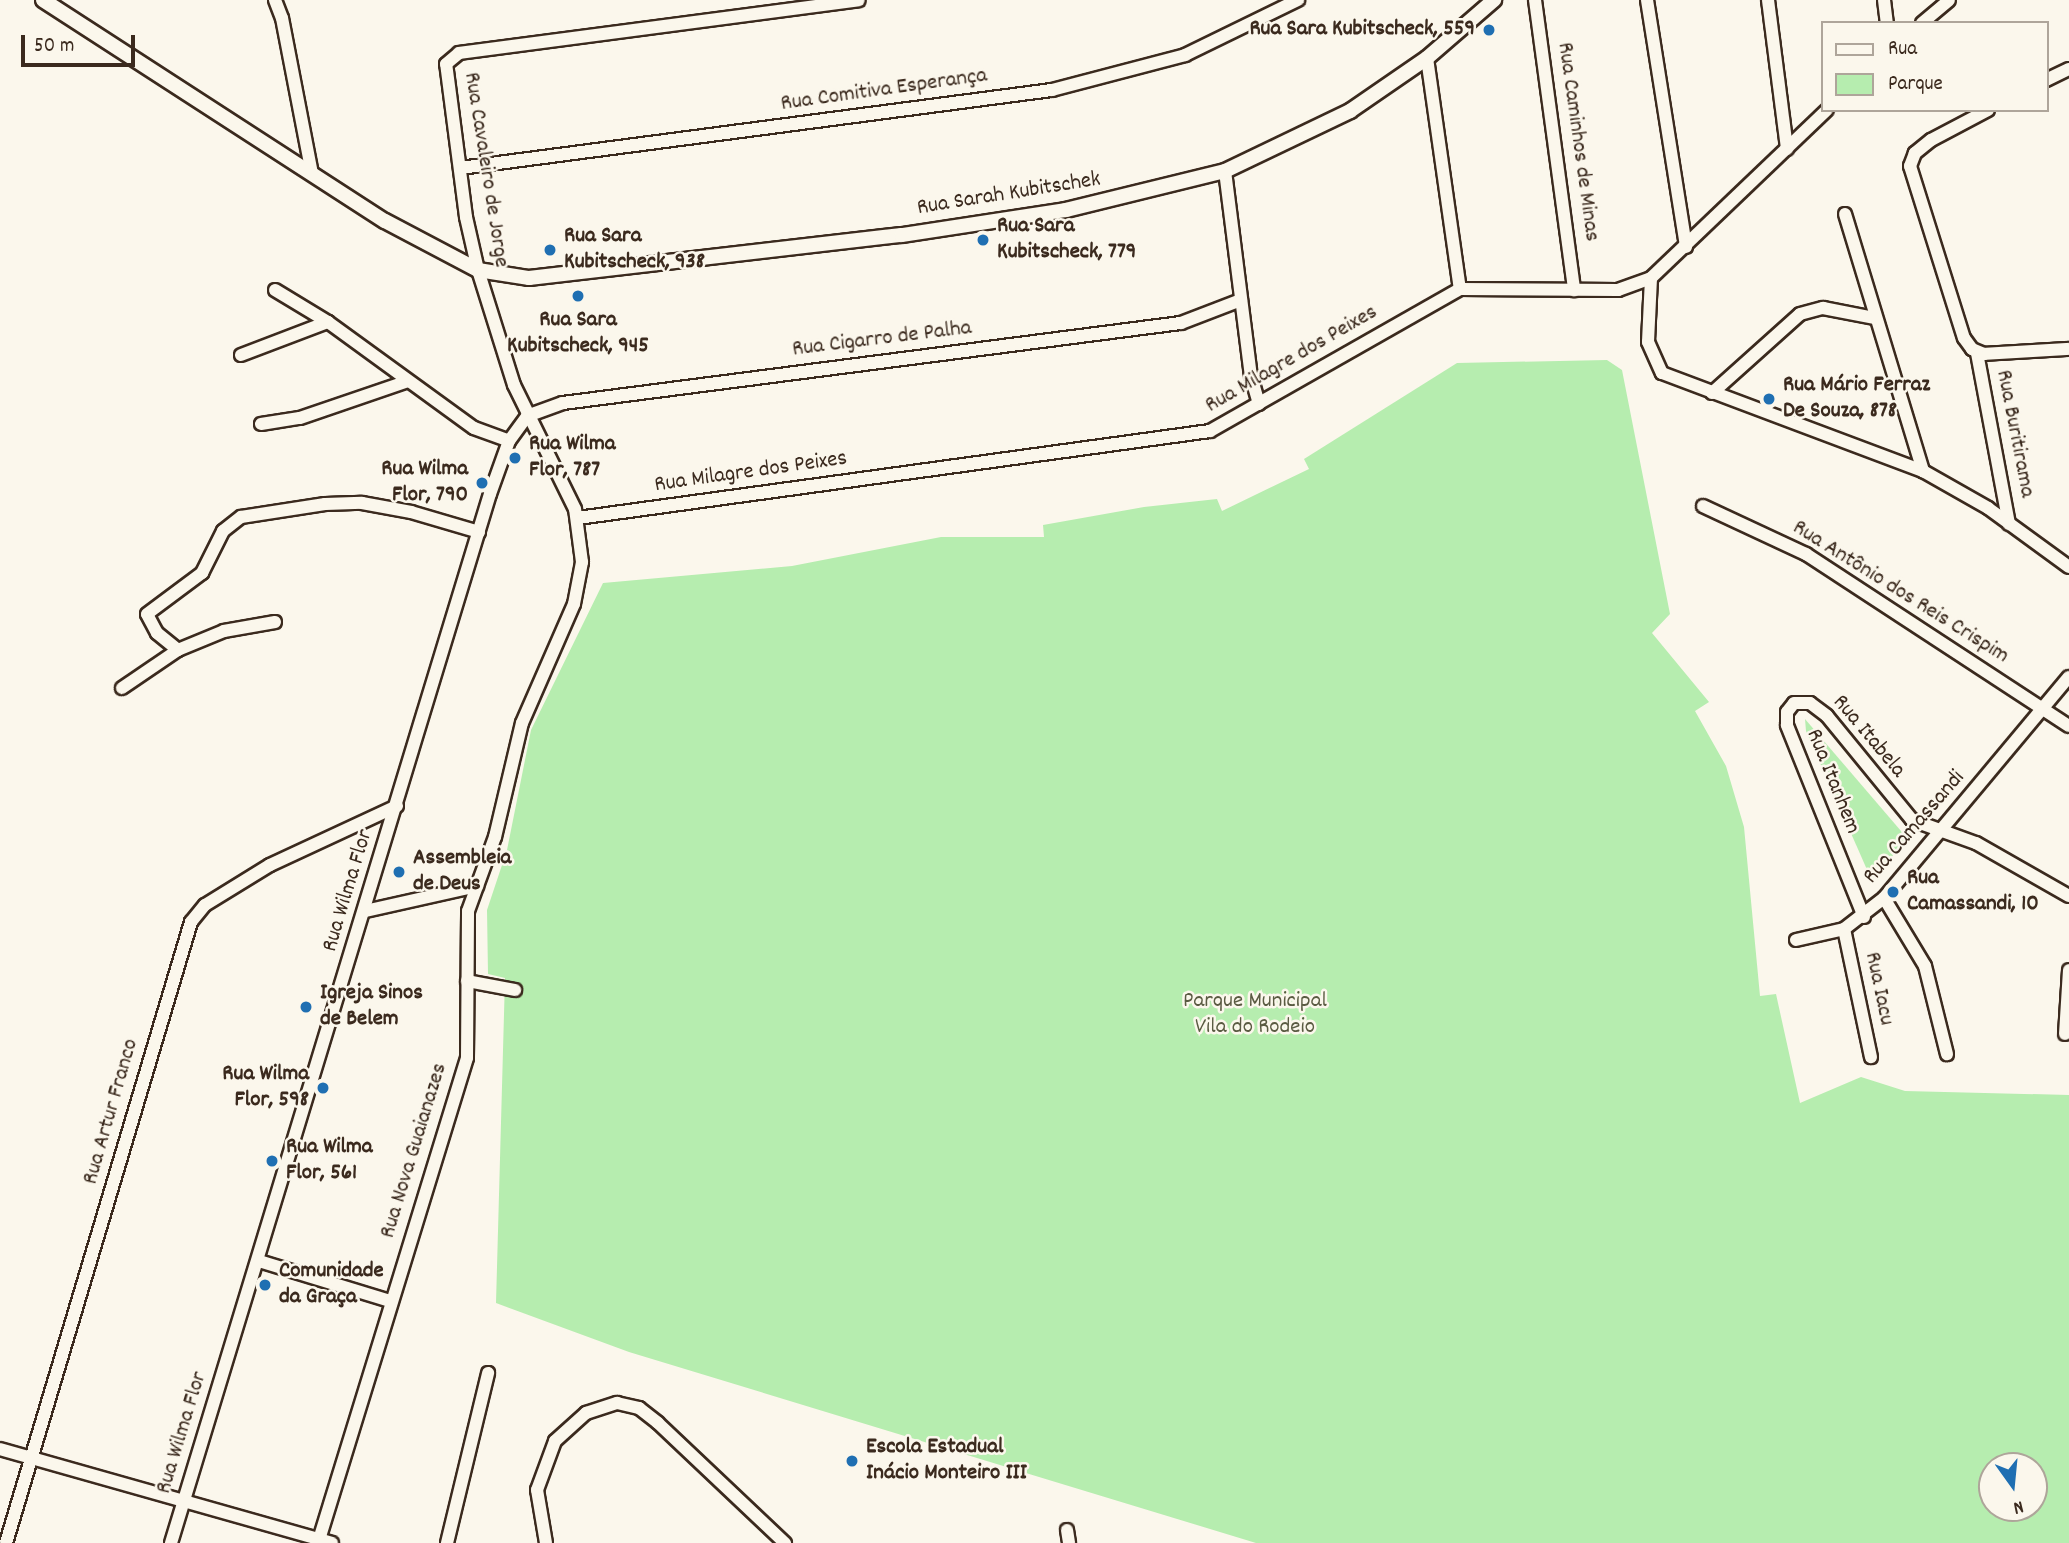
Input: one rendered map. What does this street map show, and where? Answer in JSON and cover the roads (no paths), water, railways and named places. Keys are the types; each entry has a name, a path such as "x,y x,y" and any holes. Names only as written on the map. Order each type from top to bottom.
{"street":[{"path":"43,0 385,221 478,270"},
{"path":"275,0 282,18 312,174"},
{"name":"Rua Cavaleiro de Jorge","path":"578,518 527,416 478,270 447,75 451,56 801,4 859,0"},
{"name":"Rua Comitiva Esperança","path":"460,168 1052,90 1185,55 1298,0"},
{"name":"Rua Sarah Kubitschek","path":"478,270 553,277 902,235 1131,197 1226,171 1350,111 1427,58 1494,0"},
{"name":"Rua Caminhos de Minas","path":"1535,0 1574,290"},
{"path":"1647,0 1686,247"},
{"path":"1768,0 1787,149"},
{"path":"1884,0 1886,21"},
{"path":"1924,21 1949,0"},
{"path":"1427,58 1460,289 1618,290 1651,278 1825,112"},
{"path":"2048,79 2069,69"},
{"path":"1984,112 1931,140 1915,153 1910,166 1964,338 1978,353 2069,349"},
{"path":"1226,171 1241,300 1259,404"},
{"path":"1845,214 1923,471"},
{"path":"1651,278 1648,332 1653,359 1675,381 1923,471 2009,524 2069,567"},
{"name":"Rua Milagre dos Peixes","path":"578,518 1210,431 1460,289"},
{"path":"275,290 328,322 474,428 509,441"},
{"name":"Rua Cigarro de Palha","path":"527,416 563,403 1181,323 1241,300"},
{"path":"1712,393 1801,314 1824,308 1875,318"},
{"path":"241,355 328,322"},
{"name":"Rua Buritirama","path":"1978,353 2009,524"},
{"path":"261,424 300,418 408,381"},
{"name":"Rua Wilma Flor","path":"171,1543 479,532 509,441 527,416"},
{"path":"178,650 157,633 147,619 148,610 198,578 223,531 241,516 326,503 362,503 411,512 479,532"},
{"name":"Rua Antônio dos Reis Crispim","path":"1703,506 1806,554 2069,726"},
{"name":"Rua Nova Guaianazes","path":"323,1542 390,1301 467,1058 466,925 495,837 522,723 575,604 582,562 578,518"},
{"path":"122,688 178,650 224,631 275,622"},
{"name":"Rua Camassandi","path":"1797,940 1844,929 1864,917 1884,898 2069,677"},
{"name":"Rua Itabela","path":"1794,703 1810,703 1827,716 1912,820 1939,832 1976,843 2069,896"},
{"name":"Rua Itanhem","path":"1794,703 1787,712 1787,725 1864,917"},
{"name":"Rua Artur Franco","path":"6,1543 191,922 205,905 270,865 397,806"},
{"path":"365,911 477,886"},
{"path":"1884,898 1925,966 1947,1054"},
{"name":"Rua Iacu","path":"1844,929 1871,1057"},
{"path":"2065,1034 2069,970"},
{"path":"467,981 515,990"},
{"path":"259,1261 390,1301"},
{"path":"447,1543 488,1373"},
{"path":"546,1543 537,1490 555,1441 586,1413 617,1403 639,1408 658,1423 785,1543"},
{"path":"0,1449 323,1542"}],"place":[{"name":"Rua Sara Kubitscheck, 559","path":"1489,30"},
{"name":"Rua Sara Kubitscheck, 779","path":"983,240"},
{"name":"Rua Sara Kubitscheck, 938","path":"550,250"},
{"name":"Rua Sara Kubitscheck, 945","path":"578,296"},
{"name":"Rua Mário Ferraz De Souza, 878","path":"1769,399"},
{"name":"Rua Wilma Flor, 787","path":"515,458"},
{"name":"Rua Wilma Flor, 790","path":"482,483"},
{"name":"Assembleia de Deus","path":"399,872"},
{"name":"Rua Camassandi, 10","path":"1893,892"},
{"name":"Igreja Sinos de Belem","path":"306,1007"},
{"name":"Rua Wilma Flor, 598","path":"323,1088"},
{"name":"Rua Wilma Flor, 561","path":"272,1161"},
{"name":"Comunidade da Graça","path":"265,1285"},
{"name":"Escola Estadual Inácio Monteiro III","path":"852,1461"}],"park label":[{"name":"Parque Municipal Vila do Rodeio","path":"1255,1015"}]}
